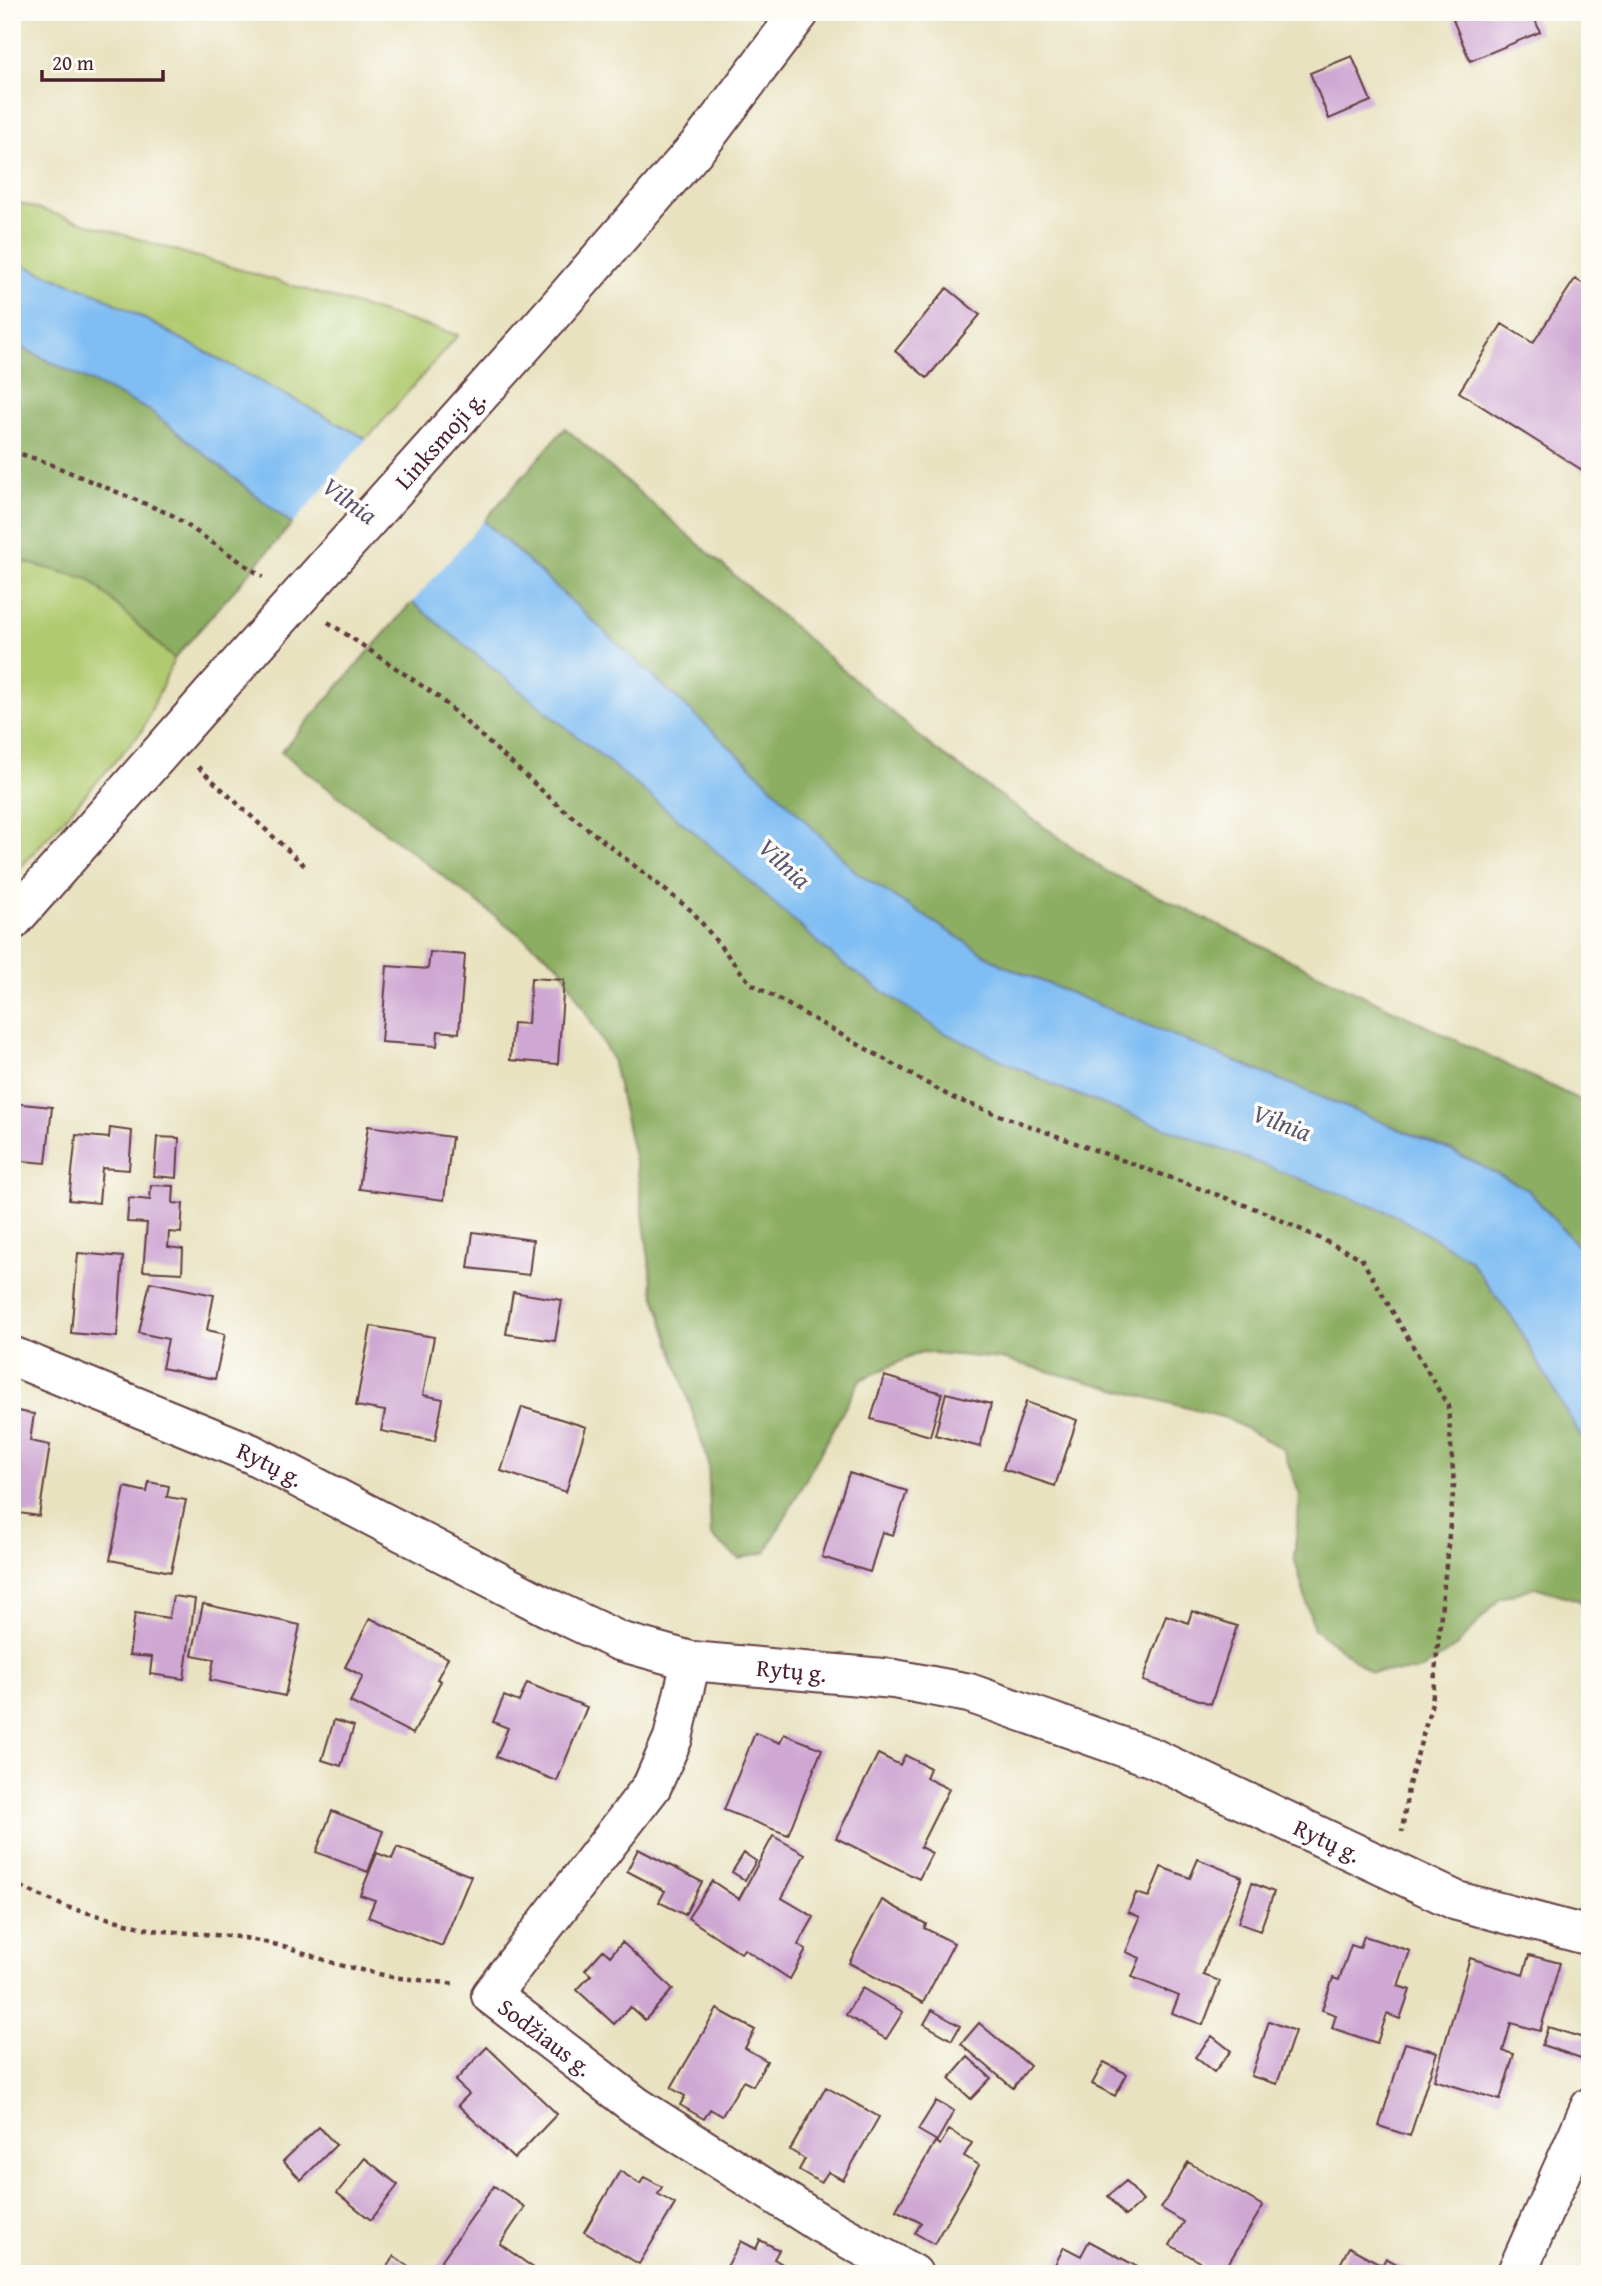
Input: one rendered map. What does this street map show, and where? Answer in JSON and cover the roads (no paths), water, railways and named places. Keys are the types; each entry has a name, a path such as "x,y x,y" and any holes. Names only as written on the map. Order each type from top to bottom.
{"street":[{"name":"Linksmoji g.","path":"12,921 705,138 800,12"},
{"name":"Rytų g.","path":"12,1356 250,1452 551,1609 618,1641 691,1661 894,1679 969,1693 1151,1758 1457,1901 1590,1936"},
{"name":"Sodžiaus g.","path":"691,1661 673,1738 652,1786 491,1995 636,2106 818,2222 913,2274"},
{"path":"1516,2274 1590,2107"}],"water":[{"name":"Vilnia","path":"12,261 100,295 367,439 484,521 757,772 857,873 1000,964 1454,1152 1527,1189 1580,1249 1590,1267 1590,1446 1580,1435 1515,1322 1469,1259 1393,1214 1060,1088 941,1031 840,962 693,831 412,602 292,524 151,411 12,343"}]}
